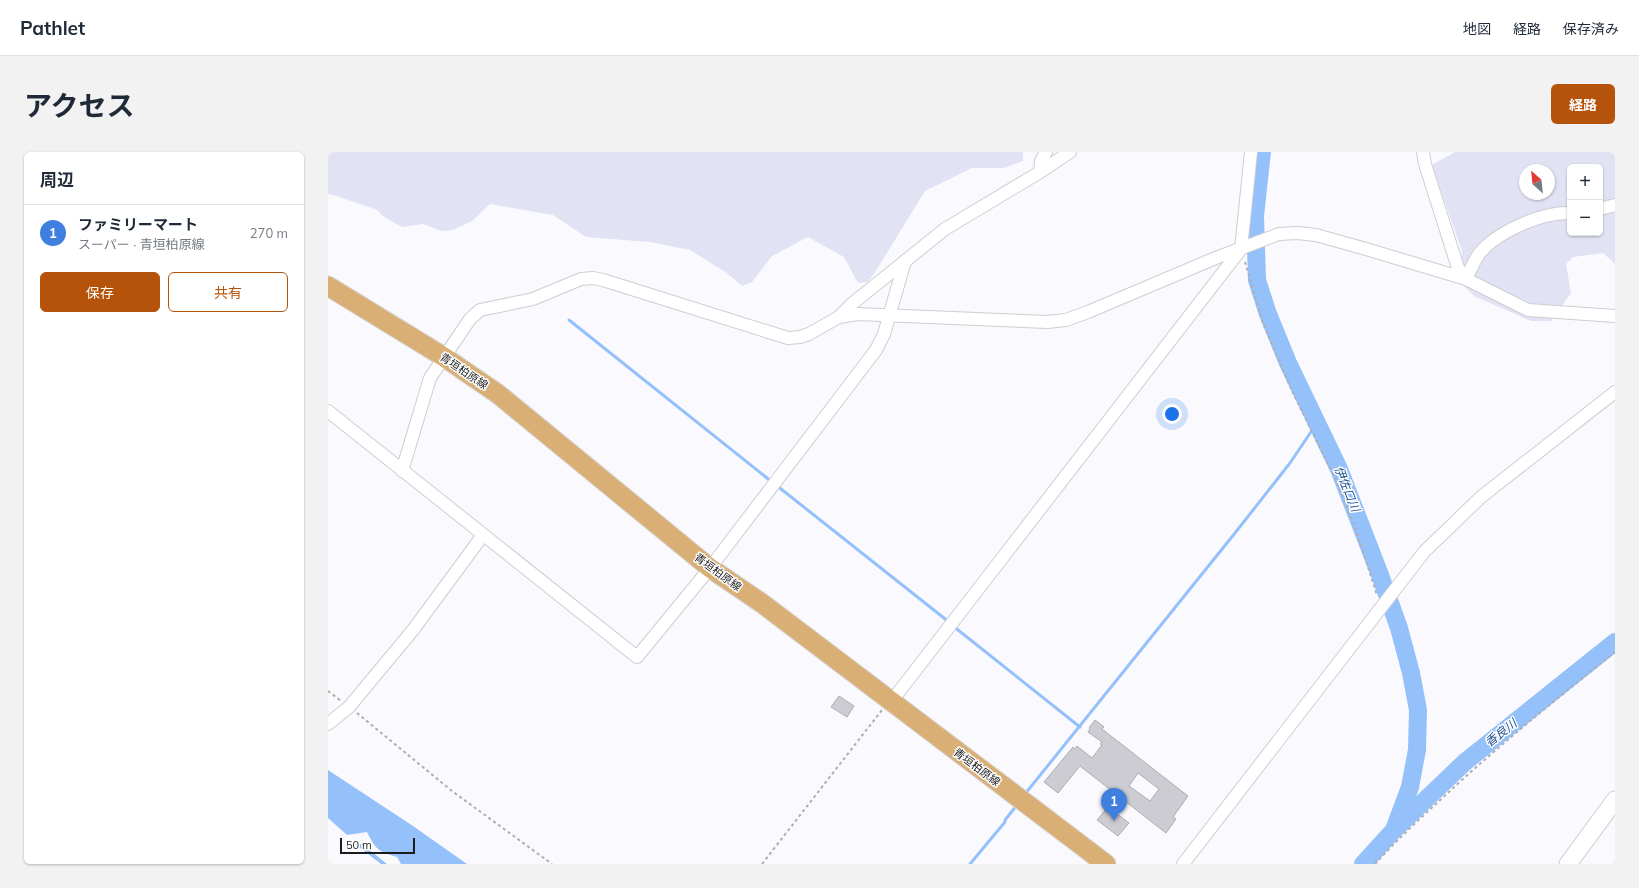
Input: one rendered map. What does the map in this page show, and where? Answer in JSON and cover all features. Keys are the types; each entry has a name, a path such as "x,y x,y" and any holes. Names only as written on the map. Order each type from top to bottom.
{"main road":[{"name":"青垣柏原線","path":"328,286 444,357 498,394 710,568 763,604 1106,864"},
{"path":"1568,864 1615,800"}],"street":[{"path":"1040,172 1041,162 1046,152"},
{"path":"402,471 430,378 470,319 480,310 533,299 581,279 593,278 788,338 800,337 809,334 839,317 853,302 946,229 1070,152"},
{"path":"890,701 1251,245 1252,152"},
{"path":"1423,152 1425,164 1458,268 1466,279"},
{"path":"1603,208 1615,205"},
{"path":"1466,279 1479,254 1500,236 1545,216 1567,212"},
{"path":"839,317 858,314 890,314 1047,322 1066,320 1218,257 1279,234 1297,233 1316,235 1466,279 1528,310 1615,316"},
{"path":"328,410 402,471 638,657 710,568 876,350 884,334 905,261"},
{"path":"1183,864 1424,552 1481,497 1615,392"},
{"path":"328,724 346,709 413,630 483,535"}],"path":[{"path":"1251,245 1263,323 1292,391 1336,480 1356,530 1381,607"},
{"path":"1375,864 1406,832 1460,781 1520,729 1615,652"},
{"path":"328,691 346,709 452,791 552,864"},
{"path":"762,864 890,701"}],"shaded area":[{"path":"328,152 1023,152 1023,161 1003,168 972,168 925,191 874,274 867,282 858,283 844,257 808,237 772,256 752,282 742,286 727,273 690,250 650,242 586,237 553,215 490,204 472,221 453,230 442,231 423,224 402,227 384,217 377,210 328,194"},
{"path":"1455,152 1615,152 1615,264 1603,253 1573,257 1566,264 1571,293 1551,321 1531,321 1474,296 1460,282 1462,251 1432,165"}],"water":[{"path":"328,770 413,826 467,864 401,864 397,857 378,849 367,832 347,835 328,818"},
{"path":"355,844 362,844 387,864 381,864"}],"building":[{"path":"839,696 854,706 847,717 831,707"},
{"path":"1095,720 1104,727 1102,729 1188,796 1173,817 1176,819 1166,833 1080,766 1058,793 1044,782 1073,747 1075,749 1077,746 1092,758 1102,745 1100,744 1102,742 1088,732 1090,729 1089,728","holes":["1138,773 1159,789 1150,801 1129,786"]},
{"path":"1108,807 1129,823 1118,836 1097,820"}],"waterway":[{"name":"伊佐口川","path":"1262,152 1255,216 1257,280 1268,314 1288,363 1339,469 1399,628 1411,673 1418,710 1417,750 1410,787 1394,830"},
{"path":"569,320 772,482"},
{"path":"1025,794 1235,533 1290,463 1317,423"},
{"path":"776,485 949,622"},
{"path":"953,626 1080,727"},
{"name":"香良川","path":"1363,864 1394,830 1465,762 1615,642"},
{"path":"970,864 1005,822 1017,805"}],"place":[{"name":"ファミリーマート","path":"1114,821"}]}
